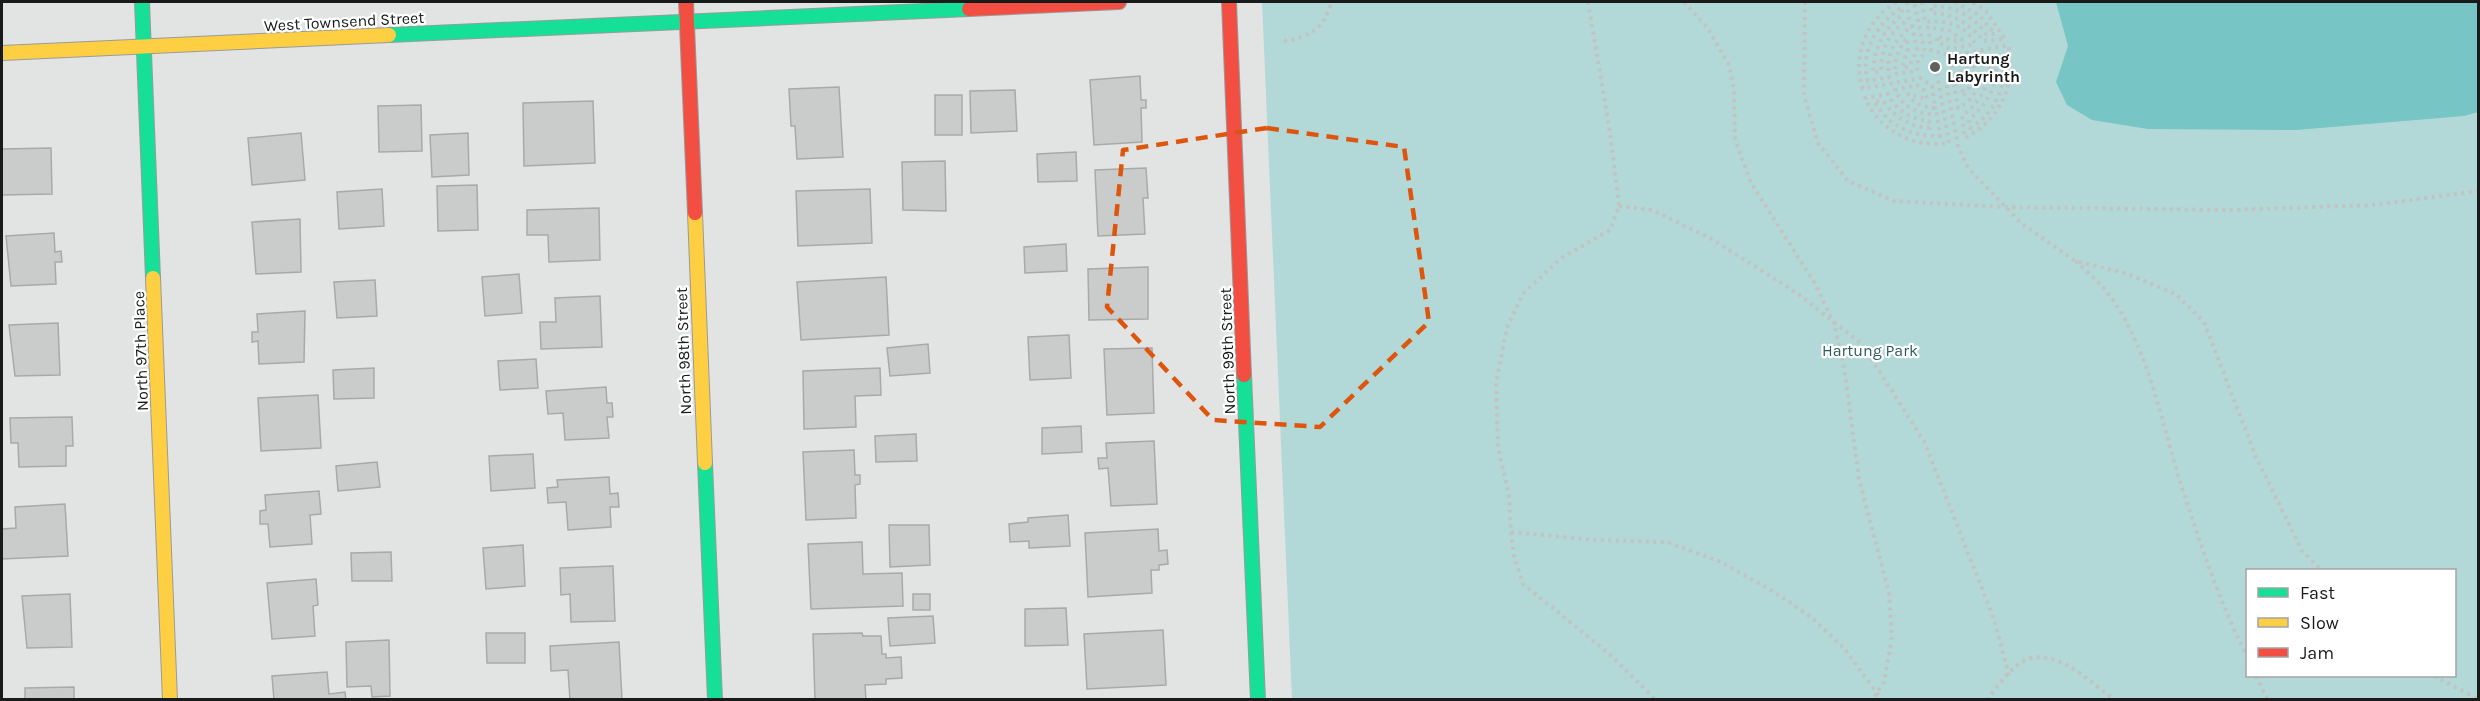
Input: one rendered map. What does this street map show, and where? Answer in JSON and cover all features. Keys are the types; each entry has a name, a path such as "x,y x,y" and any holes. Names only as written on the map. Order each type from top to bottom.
{"street":[{"name":"North 97th Place","path":"142,2 170,699"},
{"name":"North 98th Street","path":"686,2 715,699"},
{"name":"West Townsend Street","path":"2,53 1119,2"},
{"name":"North 99th Street","path":"1229,2 1258,699"}],"path":[{"path":"1284,41 1302,39 1316,31 1325,19 1331,2"},
{"path":"1588,2 1610,132 1619,206 1611,230 1560,259 1522,294 1507,327 1496,383 1498,447 1509,495 1514,555 1523,584 1607,652 1656,699"},
{"path":"1684,2 1707,27 1729,65 1734,91 1735,140 1752,183 1814,282 1834,323 1844,367 1859,479 1889,593 1893,637 1884,682 1872,699"},
{"path":"1805,2 1804,96 1818,143 1848,180 1894,201 2004,207 2229,210 2373,204 2478,191"},
{"path":"1896,2 1876,19 1863,41 1859,59 1860,82 1863,89 1920,78 1932,86 1935,108 1924,107 1911,98 1908,94 1927,99 1925,91 1917,85 1895,90 1900,100 1910,108 1924,114 1937,114 1940,136 1920,136 1890,120 1874,102 1883,100 1893,113 1910,124 1930,128 1929,121 1913,118 1899,109 1888,94 1865,98 1874,115 1903,138 1930,145 1949,142 1936,68"},
{"path":"1907,2 1909,20 1887,42 1883,50 1881,71 1873,73 1878,45 1889,26 1902,15 1902,7 1888,16 1872,39 1866,56 1868,81 1889,77 1889,55 1901,35 1912,26 1917,50 1910,66 1902,67 1908,49 1906,38 1897,53 1894,70 1895,74 1917,71 1918,60 1924,53 1914,2"},
{"path":"1922,2 1925,22 1945,22 1960,28 1970,35 1975,44 1951,48 1937,42 1936,36 1953,40 1962,39 1957,34 1928,27 1931,50 1951,56 2008,45 2012,74 2006,94 1985,126 1965,138 1962,116 1979,100 1987,82 1989,65 1996,64 1994,86 1982,108 1969,120 1970,128 1982,120 1998,97 2003,76 2003,55 1982,59 1981,76 1976,91 1958,108 1954,86 1961,70 1967,69 1962,87 1963,96 1969,89 1975,71 1973,60 1952,64 1952,73 1946,82 1958,146 1968,168 2004,207 2021,223 2075,261 2108,292 2131,332 2153,380 2178,475 2226,617 2246,656"},
{"path":"1955,2 1979,15 1995,34 1986,34 1977,22 1953,9 1931,6 1931,14 1948,15 1967,24 1983,41 2006,39 1986,11 1971,2"},
{"path":"1619,206 1653,210 1710,238 1797,293 1862,344 1924,441 1994,619 2009,675"},
{"path":"2075,261 2125,273 2176,294 2204,322 2256,458 2302,551 2320,569"},
{"path":"1511,532 1595,540 1667,542 1720,562 1774,592 1811,617 1844,648 1882,699"},
{"path":"1987,699 2025,660 2044,657 2057,660 2115,699"},
{"path":"2257,677 2268,699"},
{"path":"2438,677 2478,699"}],"highlighted area":[{"path":"1267,128 1404,147 1429,322 1320,427 1213,420 1107,307 1123,150"}],"green space":[{"name":"Hartung Park","path":"1262,2 2478,2 2478,699 1292,699"}],"water":[{"path":"2056,2 2478,2 2478,112 2464,116 2296,130 2148,129 2092,120 2067,105 2056,82 2068,46"}],"building":[{"path":"1140,76 1141,100 1146,100 1146,108 1141,108 1142,142 1094,145 1090,80"},
{"path":"839,87 843,157 797,159 795,126 791,126 789,89"},
{"path":"1015,90 1017,131 971,133 970,91"},
{"path":"935,95 962,95 962,135 935,135"},
{"path":"593,101 595,163 524,166 523,103"},
{"path":"421,105 422,151 379,152 378,106"},
{"path":"301,133 305,180 252,185 248,138"},
{"path":"468,133 469,175 432,177 430,135"},
{"path":"51,148 52,194 2,195 2,149"},
{"path":"1076,152 1077,181 1038,182 1037,154"},
{"path":"945,161 946,211 903,210 902,162"},
{"path":"1146,168 1148,198 1143,198 1145,234 1098,236 1095,170"},
{"path":"477,185 478,230 438,231 437,186"},
{"path":"382,189 384,226 339,229 337,192"},
{"path":"870,189 872,243 798,246 796,191"},
{"path":"599,208 600,260 549,262 548,235 527,235 527,210"},
{"path":"300,219 301,272 256,274 252,222"},
{"path":"54,233 55,252 61,251 62,262 55,262 56,284 11,286 6,236"},
{"path":"1066,244 1067,271 1025,273 1024,247"},
{"path":"1148,267 1148,319 1089,320 1088,269"},
{"path":"519,274 522,313 485,316 482,277"},
{"path":"886,277 889,335 801,340 797,282"},
{"path":"375,280 377,316 337,318 334,282"},
{"path":"600,296 602,347 541,349 540,322 556,322 555,298"},
{"path":"305,311 304,362 259,364 258,341 252,342 252,332 258,332 257,314"},
{"path":"58,323 60,375 15,376 9,325"},
{"path":"1069,335 1071,378 1030,380 1028,337"},
{"path":"928,344 930,373 890,376 887,348"},
{"path":"1152,348 1154,413 1107,415 1104,349"},
{"path":"536,359 538,388 500,390 498,361"},
{"path":"374,368 374,398 334,399 333,370"},
{"path":"880,368 881,395 855,396 856,427 804,429 803,371"},
{"path":"606,387 607,403 612,403 613,417 607,417 609,438 565,440 563,413 548,414 546,391"},
{"path":"318,395 321,448 261,451 258,398"},
{"path":"72,417 73,446 66,446 66,466 19,467 18,443 11,443 10,418"},
{"path":"1081,426 1082,452 1042,454 1042,428"},
{"path":"916,434 917,461 876,462 875,436"},
{"path":"1154,441 1157,504 1111,506 1108,468 1099,469 1098,458 1107,458 1106,443"},
{"path":"854,450 855,475 860,475 860,484 855,485 856,518 806,520 803,452"},
{"path":"533,454 535,488 491,491 489,456"},
{"path":"377,462 380,487 338,491 336,466"},
{"path":"609,477 610,494 618,493 619,507 610,507 611,527 568,530 566,502 548,503 547,488 558,487 557,480"},
{"path":"319,491 321,514 310,515 312,544 270,547 268,524 260,524 260,511 266,510 265,495"},
{"path":"65,504 68,556 2,559 2,529 16,528 15,507"},
{"path":"1068,515 1070,546 1029,548 1029,541 1010,542 1009,524 1028,522 1028,518"},
{"path":"889,525 929,525 930,565 890,567"},
{"path":"1158,529 1159,551 1167,550 1168,564 1159,565 1159,570 1151,570 1152,593 1088,597 1085,533"},
{"path":"862,542 863,574 902,573 903,606 811,609 808,544"},
{"path":"523,545 525,586 486,589 483,548"},
{"path":"391,552 392,581 352,581 351,553"},
{"path":"613,566 615,621 571,622 570,594 561,595 560,568"},
{"path":"316,579 318,605 313,606 315,636 272,639 267,583"},
{"path":"70,594 72,647 27,648 22,596"},
{"path":"913,594 930,594 930,610 913,610"},
{"path":"1066,608 1068,645 1025,646 1025,609"},
{"path":"933,616 935,643 890,646 888,618"},
{"path":"1163,630 1166,685 1087,689 1084,634"},
{"path":"486,633 525,633 525,663 487,663"},
{"path":"862,633 863,636 881,636 882,654 886,654 886,658 901,657 902,678 886,679 886,684 865,685 866,700 815,700 813,634"},
{"path":"389,640 390,696 372,697 371,686 347,687 346,642"},
{"path":"619,642 622,700 570,700 568,670 551,671 550,646"},
{"path":"327,672 329,694 345,692 346,700 274,700 272,676"},
{"path":"74,687 74,700 25,700 25,688"}],"traffic: fast":[{"path":"142,2 153,278"},
{"path":"389,35 969,9"},
{"path":"1244,375 1258,700"},
{"path":"705,463 715,700"}],"traffic: slow":[{"path":"2,53 389,35"},
{"path":"695,213 705,463"},
{"path":"153,278 170,700"}],"traffic: jam":[{"path":"686,2 695,213"},
{"path":"969,9 1119,2"},
{"path":"1229,2 1244,375"}],"place":[{"name":"Hartung Labyrinth","path":"1935,67"}]}
